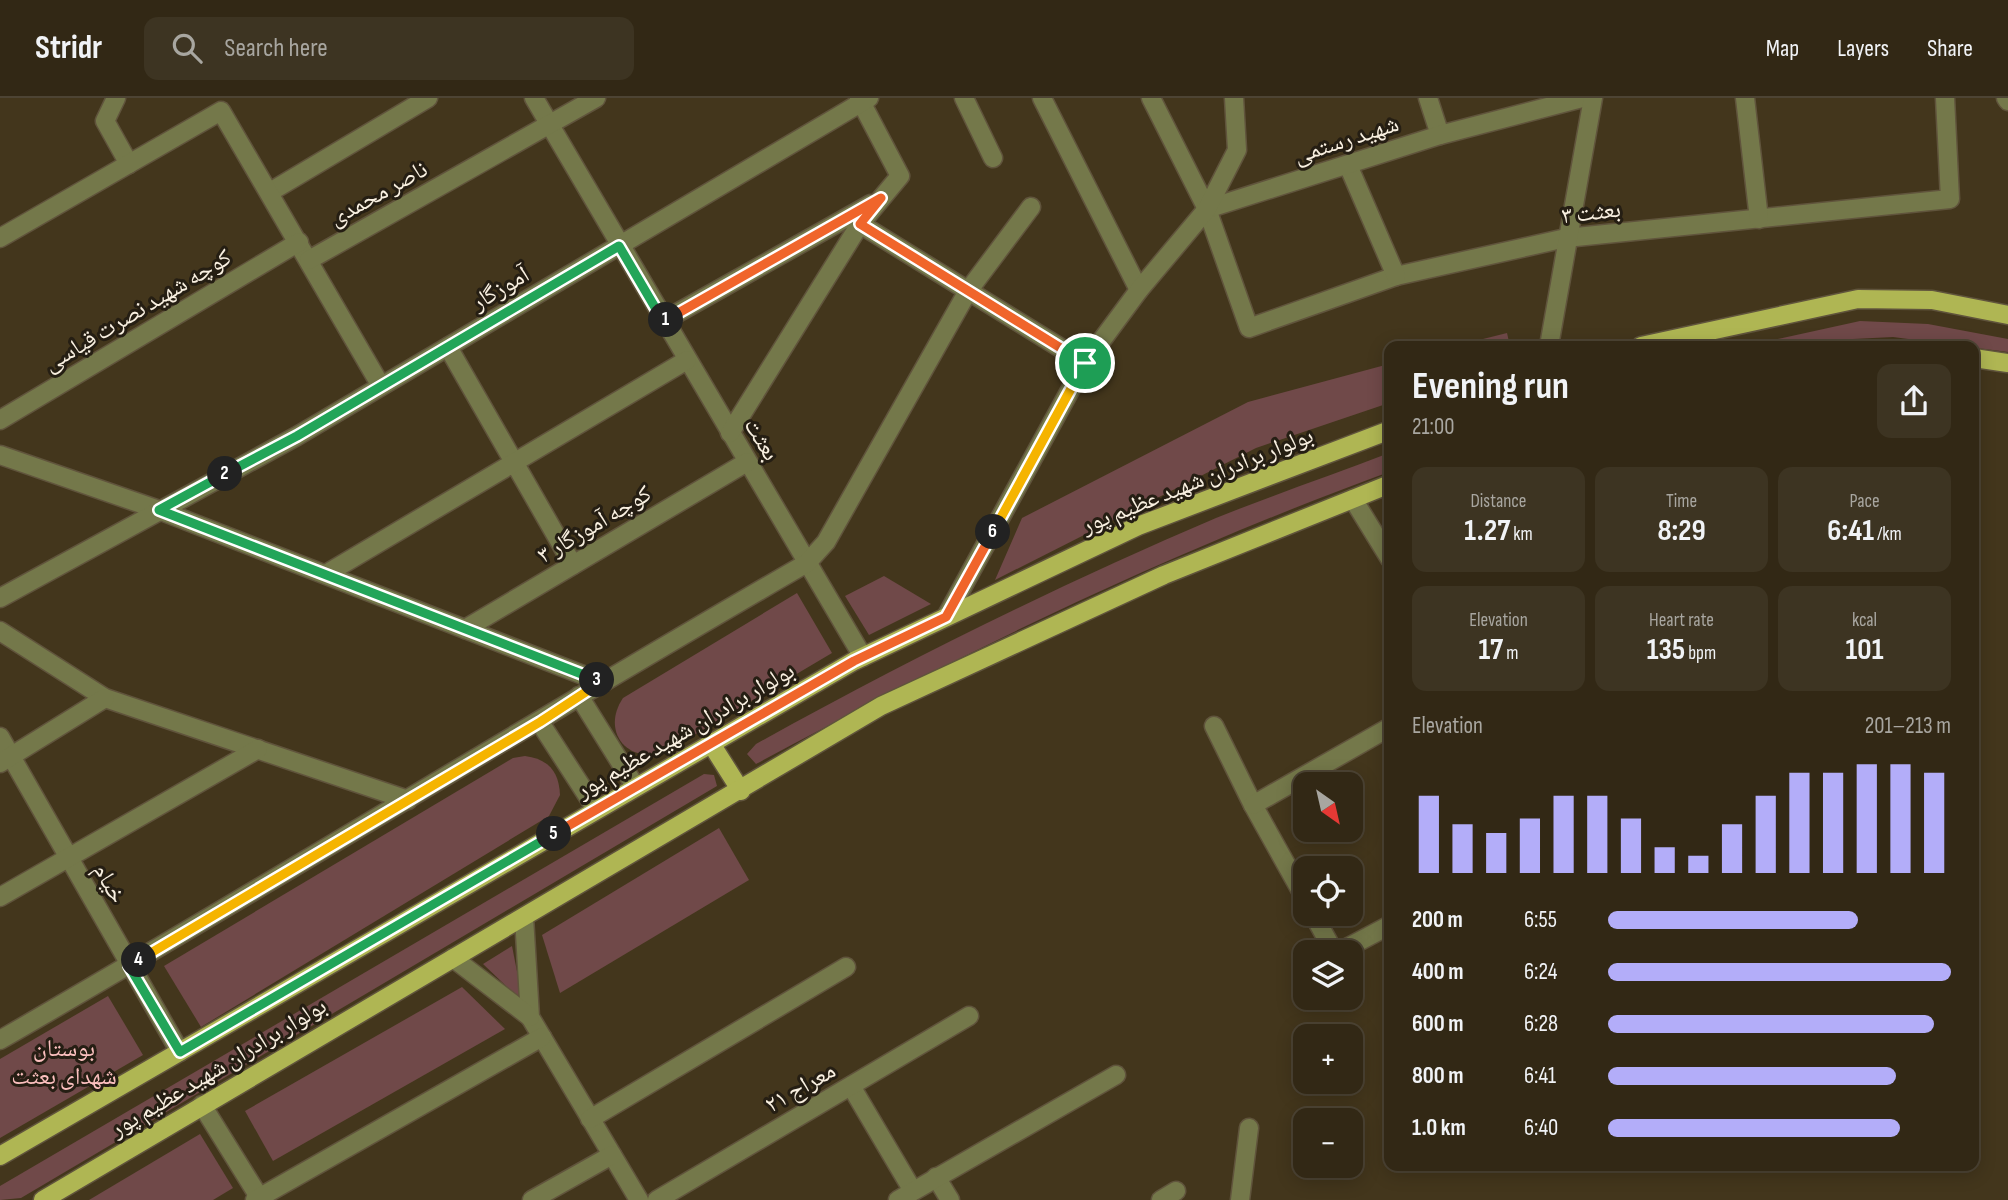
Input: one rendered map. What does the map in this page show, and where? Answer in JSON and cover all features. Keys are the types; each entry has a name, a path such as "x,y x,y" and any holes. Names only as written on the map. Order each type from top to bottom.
{"main road":[{"path":"1664,341 1858,299 1932,300 2008,315"},
{"path":"1979,359 2008,363"},
{"name":"بولوار برادران شهید عظیم‌ پور","path":"0,1156 710,742 863,657 1138,526 1384,432"},
{"name":"بولوار برادران شهید عظیم‌ پور","path":"43,1200 894,700 1164,575 1384,486"},
{"path":"710,742 741,791"}],"street":[{"path":"116,98 105,121 129,164"},
{"path":"270,192 428,98"},
{"name":"بعثت","path":"534,98 863,657"},
{"name":"ناصر محمدی","path":"310,260 596,98"},
{"path":"964,98 993,159"},
{"path":"1042,98 1139,290"},
{"path":"1151,98 1207,209"},
{"path":"946,617 1085,363 1139,290 1207,209 1237,150 1234,98"},
{"path":"1428,98 1440,135"},
{"name":"شهید رستمی","path":"1207,209 1440,135 1581,98"},
{"path":"1550,341 1593,98"},
{"path":"1745,98 1759,219"},
{"name":"بعثت ۳","path":"1207,209 1249,328 1396,276 1566,238 1950,199 1945,98"},
{"path":"730,433 860,224 900,176 863,99"},
{"name":"آموزگار","path":"0,598 381,386 863,99"},
{"path":"0,239 221,111 381,386"},
{"path":"1348,165 1396,276"},
{"path":"663,321 881,198"},
{"path":"0,1041 540,722 601,682 807,563 826,542 968,291 1031,207"},
{"path":"860,224 1085,363"},
{"name":"کوچه شهید نصرت قیاسی","path":"0,420 299,242"},
{"path":"448,347 573,565"},
{"path":"326,574 687,360"},
{"path":"0,455 159,510 601,682"},
{"name":"کوچه آموزگار ۳","path":"465,629 747,462"},
{"path":"1353,499 1384,545"},
{"path":"0,631 105,698 408,800"},
{"path":"579,696 635,786"},
{"path":"6,760 105,698"},
{"path":"540,722 596,809"},
{"path":"1214,726 1253,805 1293,877"},
{"path":"1253,805 1384,730"},
{"name":"خیام","path":"0,737 6,760 68,858 180,1052"},
{"path":"0,897 258,749"},
{"path":"524,917 530,1017"},
{"path":"1361,940 1384,928"},
{"path":"453,958 530,1017 639,1200"},
{"path":"590,1119 846,967"},
{"name":"معراج ۲۱","path":"657,1200 969,1016"},
{"path":"202,1105 258,1199 542,1037"},
{"path":"851,1086 906,1196 1115,1075"},
{"path":"1240,1200 1249,1128"},
{"path":"532,1200 612,1154"},
{"path":"936,1177 950,1200"}],"green space":[{"path":"1860,321 1928,324 2008,339 2008,352 1979,348 1979,341 1924,341 1893,337 1843,341 1769,341"},
{"path":"1507,333 1509,341 1475,341"},
{"path":"1384,365 1384,405 1256,448 995,580 1022,518 1248,402"},
{"path":"1384,455 1384,474 1227,536 1068,606 911,683 756,764 747,754 756,744 812,713 1041,597 1259,501"},
{"path":"884,576 931,604 869,635 845,596"},
{"path":"797,593 832,653 667,751 641,754 622,743 615,723 623,698"},
{"path":"525,756 546,763 555,773 560,795 549,816 201,1027 164,966 513,758"},
{"path":"704,774 714,775 717,786 21,1198 0,1200 0,1186"},
{"path":"719,828 749,880 560,993 542,935"},
{"path":"512,946 523,1002 483,964"},
{"path":"462,987 505,1029 273,1161 245,1111"},
{"name":"بوستان شهدای بعثت","path":"108,996 143,1055 0,1138 0,1059"},
{"path":"200,1134 233,1188 213,1200 89,1200"}],"route":[{"path":"881,198 860,224 1085,363 946,617 854,661 710,742 180,1052 129,966 540,722 601,682 159,510 297,436 619,246 663,321 881,198"}]}
